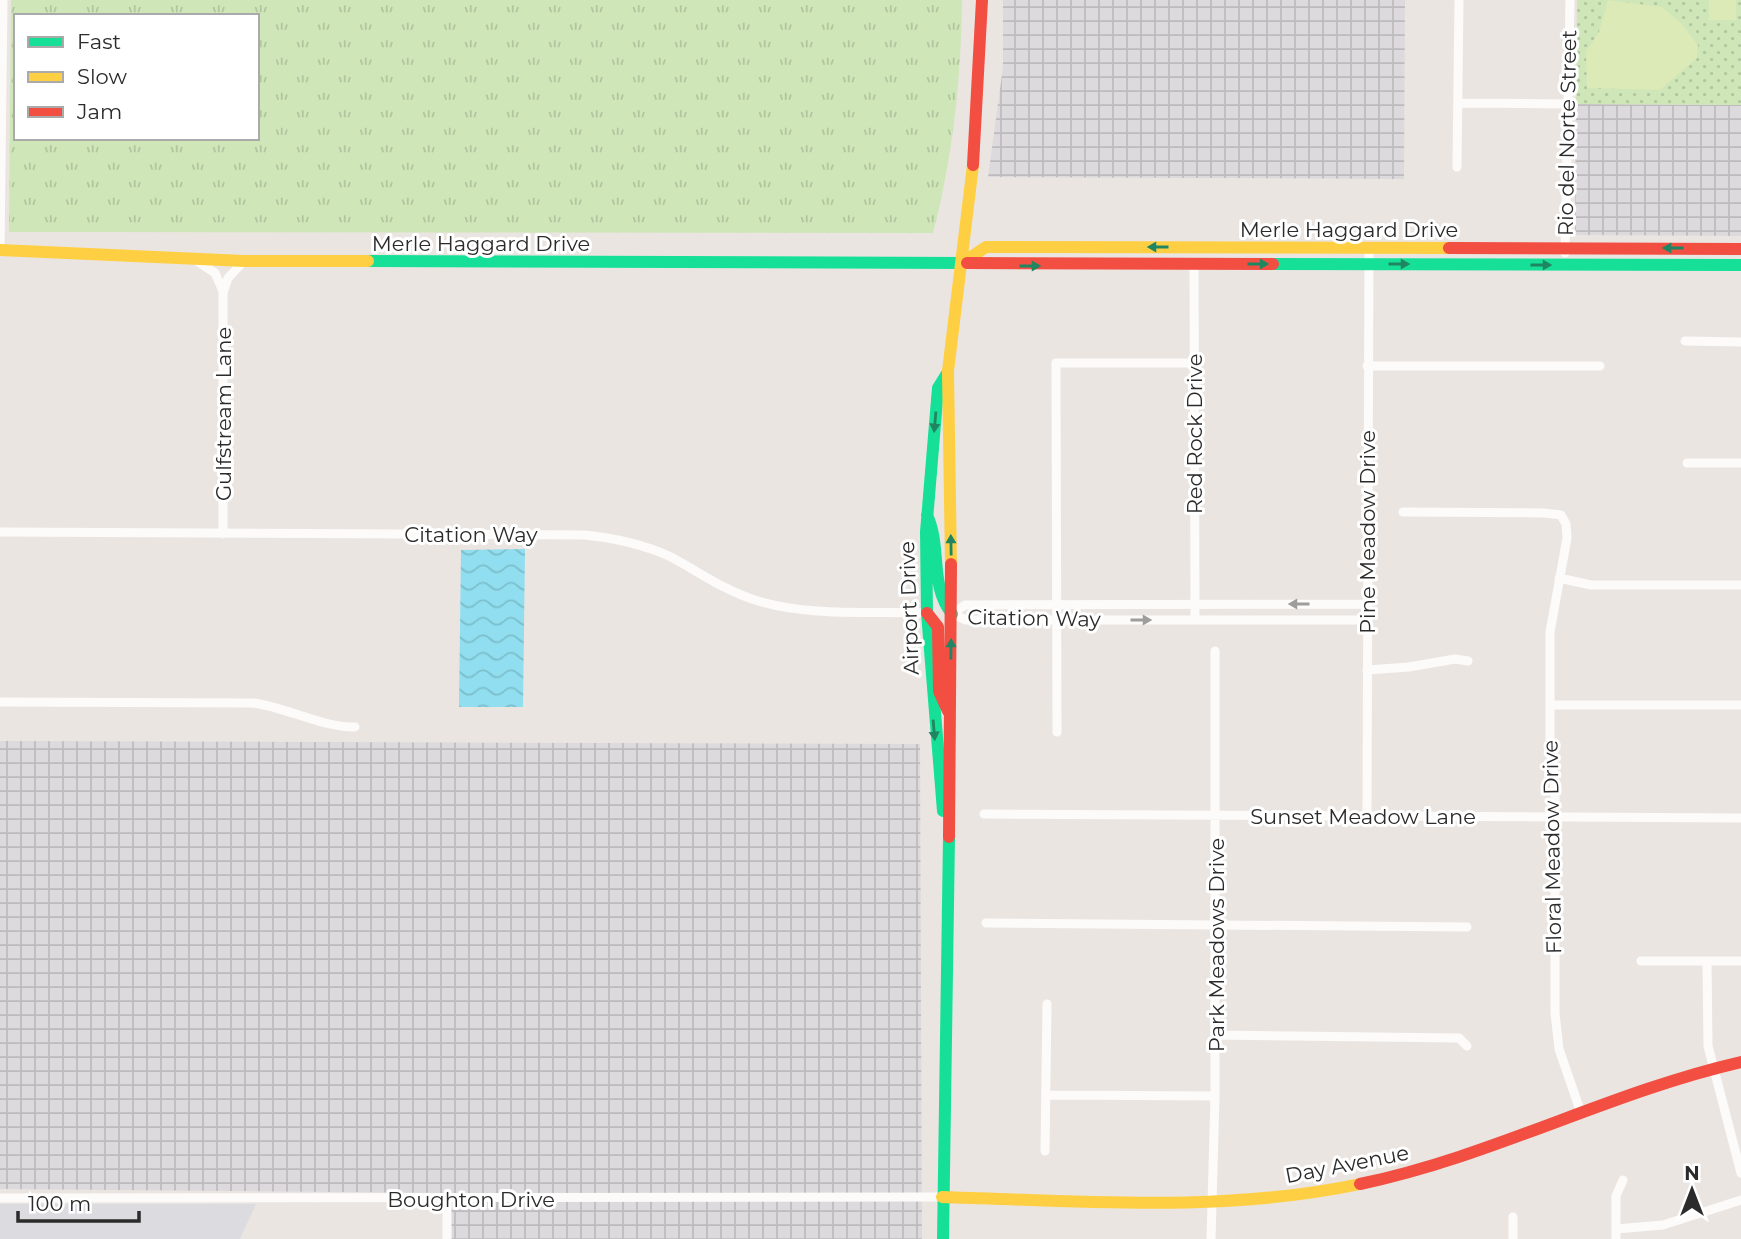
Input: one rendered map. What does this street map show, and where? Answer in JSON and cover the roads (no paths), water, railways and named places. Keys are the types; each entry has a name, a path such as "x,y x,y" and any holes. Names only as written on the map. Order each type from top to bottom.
{"main road":[{"name":"Airport Drive","path":"943,1239 952,614 948,371 978,114 982,0"},
{"name":"Merle Haggard Drive","path":"962,263 986,247 1741,249"},
{"name":"Merle Haggard Drive","path":"0,250 244,261 962,263 1012,266 1741,265"},
{"name":"Airport Drive","path":"948,371 938,388 927,515 927,613 939,789 948,845"},
{"path":"927,515 936,530 938,595 952,614"},
{"path":"927,613 938,627 939,691 950,717"},
{"name":"Day Avenue","path":"942,1197 1211,1203 1297,1196 1365,1184 1432,1166 1714,1068 1741,1062"}],"street":[{"path":"0,250 3,0"},
{"path":"1457,167 1459,0"},
{"name":"Rio del Norte Street","path":"1565,265 1570,0"},
{"path":"1458,103 1568,104"},
{"name":"Pine Meadow Drive","path":"1367,816 1369,248"},
{"path":"190,260 211,269 218,277 223,293"},
{"path":"223,293 230,273 244,261"},
{"name":"Red Rock Drive","path":"1194,264 1195,620"},
{"name":"Gulfstream Lane","path":"223,293 223,534"},
{"path":"1685,341 1741,342"},
{"path":"1057,732 1056,363 1194,363"},
{"path":"1367,366 1600,366"},
{"path":"1687,463 1741,463"},
{"name":"Floral Meadow Drive","path":"1403,512 1561,515 1566,524 1567,538 1550,632 1555,817 1556,1034 1581,1113"},
{"name":"Citation Way","path":"0,532 600,537 657,551 722,587 769,604 807,609 927,613"},
{"path":"1559,578 1591,585 1741,585"},
{"name":"Citation Way","path":"952,614 965,605 1367,604"},
{"name":"Citation Way","path":"952,614 966,620 1367,620"},
{"name":"Park Meadows Drive","path":"1211,1239 1215,1096 1215,651"},
{"path":"1367,670 1409,667 1455,659 1468,662"},
{"path":"0,702 253,703 289,710 335,725 355,727"},
{"path":"1550,705 1741,705"},
{"name":"Sunset Meadow Lane","path":"984,814 1741,818"},
{"path":"986,923 1467,927"},
{"path":"1641,961 1741,961"},
{"path":"1707,961 1707,1035 1741,1173"},
{"path":"1045,1151 1048,1095 1047,1004"},
{"path":"1215,1035 1459,1038 1467,1046"},
{"path":"1048,1095 1215,1096"},
{"path":"1623,1180 1616,1196 1616,1234 1663,1225 1741,1200"},
{"name":"Boughton Drive","path":"0,1198 942,1197"},
{"path":"447,1199 447,1239"},
{"path":"1513,1217 1513,1239"}],"water":[{"path":"525,549 523,707 459,707 461,550"}]}
